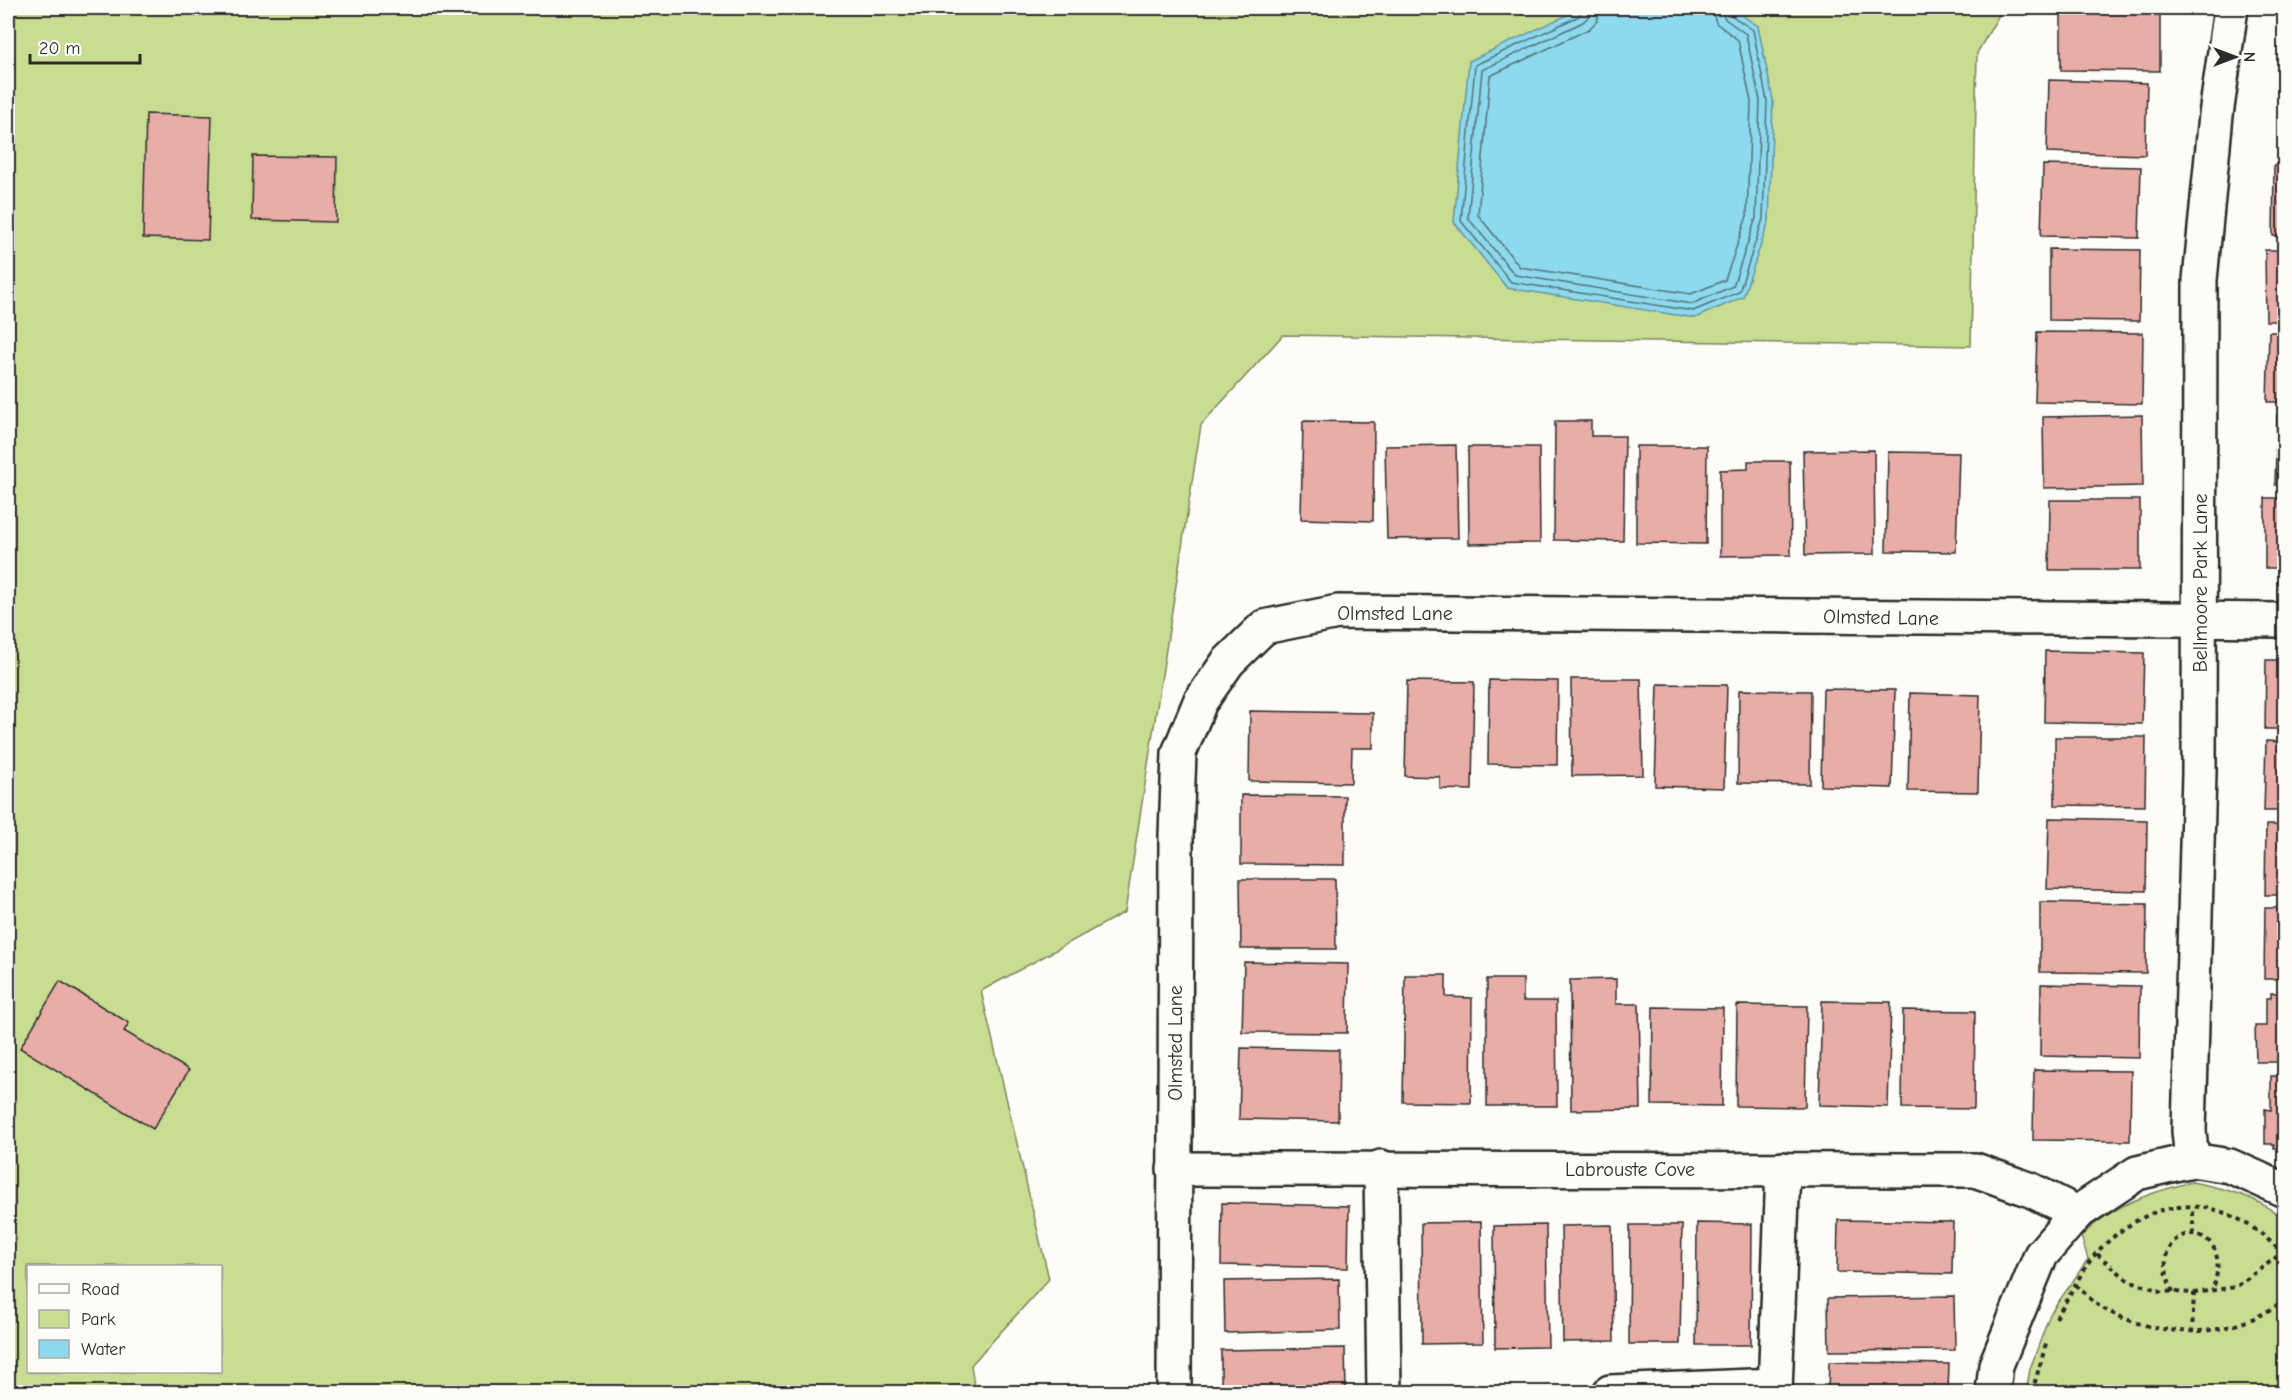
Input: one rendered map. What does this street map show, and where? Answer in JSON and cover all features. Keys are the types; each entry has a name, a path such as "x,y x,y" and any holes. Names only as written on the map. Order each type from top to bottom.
{"street":[{"name":"Bellmoore Park Lane","path":"2192,1160 2189,1131 2201,620 2200,280 2216,115 2230,8"},
{"name":"Olmsted Lane","path":"1174,1392 1176,835 1179,753 1200,702 1228,662 1264,627 1338,612 2284,620"},
{"path":"1993,1392 1996,1365 2041,1255 2077,1213 2138,1173 2192,1160 2230,1166 2284,1190"},
{"path":"1381,1167 1384,1392"},
{"name":"Labrouste Cove","path":"1174,1169 1381,1167 1975,1170 2031,1190 2077,1213"},
{"path":"1610,1392 1775,1389 1783,1169"}],"path":[{"path":"2193,1208 2193,1234"},
{"path":"2051,1327 2097,1254 2128,1226 2156,1210 2213,1208 2238,1217 2266,1235 2283,1254 2236,1287 2194,1293 2160,1291 2128,1280 2097,1254"},
{"path":"2173,1292 2167,1279 2164,1258 2170,1245 2183,1234 2202,1237 2213,1246 2218,1258 2219,1272 2212,1291"},
{"path":"2076,1285 2103,1308 2113,1313 2145,1326 2192,1333 2236,1327 2268,1313 2284,1300"},
{"path":"2192,1333 2194,1293"},
{"path":"2032,1392 2048,1337"}],"green space":[{"path":"8,8 2003,8 1977,53 1971,346 1283,335 1201,425 1125,912 981,991 1049,1279 971,1365 975,1392 8,1392"},
{"path":"2192,1182 2241,1194 2263,1204 2284,1219 2284,1392 2026,1392 2030,1369 2050,1314 2088,1259 2081,1236 2106,1216 2133,1201"}],"water":[{"path":"1582,8 1731,8 1758,26 1773,100 1769,221 1743,297 1695,318 1507,288 1454,222 1469,61"}],"building":[{"path":"2061,8 2160,8 2160,71 2061,70"},
{"path":"2049,80 2147,83 2145,155 2047,152"},
{"path":"2282,81 2284,81 2284,153 2280,153"},
{"path":"146,114 212,116 208,240 143,238"},
{"path":"253,156 337,157 336,222 252,220"},
{"path":"2043,165 2141,167 2139,238 2041,236"},
{"path":"2274,166 2284,166 2284,236 2273,236"},
{"path":"2049,249 2140,250 2139,321 2049,320"},
{"path":"2265,250 2284,250 2284,321 2266,321"},
{"path":"2037,332 2143,333 2142,404 2035,402"},
{"path":"2269,332 2284,332 2284,402 2267,402"},
{"path":"2142,415 2143,486 2044,488 2043,417"},
{"path":"2277,415 2284,415 2284,485 2275,485"},
{"path":"1303,421 1374,422 1373,521 1301,519"},
{"path":"1555,421 1591,421 1591,436 1625,436 1623,541 1554,540"},
{"path":"1456,445 1458,538 1387,539 1385,446"},
{"path":"1636,446 1707,446 1706,544 1636,543"},
{"path":"1468,447 1539,447 1540,543 1469,544"},
{"path":"1874,450 1875,554 1805,555 1803,451"},
{"path":"1888,452 1959,453 1956,552 1886,551"},
{"path":"1748,461 1790,461 1791,555 1720,556 1720,470 1748,469"},
{"path":"2265,498 2284,498 2284,568 2265,568"},
{"path":"2050,500 2140,500 2140,570 2049,570"},
{"path":"2045,651 2144,653 2142,724 2044,722"},
{"path":"2266,660 2284,660 2284,729 2265,729"},
{"path":"1571,679 1641,679 1643,775 1572,776"},
{"path":"1489,680 1558,681 1557,765 1488,764"},
{"path":"1407,681 1474,682 1472,790 1440,789 1440,777 1405,776"},
{"path":"1658,684 1727,685 1724,788 1655,786"},
{"path":"1823,689 1895,690 1892,788 1821,786"},
{"path":"1739,690 1811,691 1810,784 1738,783"},
{"path":"1910,693 1980,695 1978,792 1908,791"},
{"path":"1250,711 1373,713 1373,748 1352,748 1351,783 1249,781"},
{"path":"2055,737 2146,737 2145,806 2055,805"},
{"path":"2266,741 2284,742 2284,811 2264,811"},
{"path":"1241,795 1345,796 1345,865 1241,864"},
{"path":"2049,818 2147,820 2146,891 2047,889"},
{"path":"2266,825 2284,825 2284,895 2265,895"},
{"path":"1240,879 1335,879 1336,949 1241,949"},
{"path":"2040,902 2147,904 2146,973 2040,972"},
{"path":"2265,908 2284,908 2284,979 2264,979"},
{"path":"1244,962 1348,964 1347,1033 1242,1032"},
{"path":"1405,975 1446,975 1446,997 1472,998 1471,1103 1403,1102"},
{"path":"1487,979 1523,979 1523,1001 1556,1001 1557,1106 1487,1106"},
{"path":"1616,979 1616,1004 1639,1004 1641,1109 1571,1110 1570,980"},
{"path":"60,981 129,1023 124,1031 189,1070 153,1129 20,1048"},
{"path":"2041,984 2140,986 2139,1058 2040,1056"},
{"path":"2271,993 2284,993 2284,1062 2256,1062 2255,1026 2266,1026 2266,998 2271,998"},
{"path":"1822,1001 1891,1002 1888,1107 1819,1105"},
{"path":"1737,1005 1807,1006 1805,1107 1736,1106"},
{"path":"1653,1007 1723,1008 1722,1106 1652,1105"},
{"path":"1903,1010 1975,1011 1974,1109 1902,1108"},
{"path":"1241,1048 1339,1050 1338,1121 1239,1119"},
{"path":"2034,1070 2131,1071 2130,1141 2033,1140"},
{"path":"2271,1076 2284,1076 2284,1148 2274,1148 2274,1144 2265,1144 2265,1109 2271,1110"},
{"path":"1222,1203 1349,1206 1348,1268 1221,1265"},
{"path":"1838,1220 1953,1222 1952,1274 1837,1272"},
{"path":"1481,1222 1483,1343 1422,1344 1421,1223"},
{"path":"1697,1223 1752,1224 1751,1345 1696,1345"},
{"path":"1546,1225 1548,1347 1495,1348 1494,1226"},
{"path":"1612,1225 1614,1341 1563,1342 1561,1226"},
{"path":"1630,1225 1682,1225 1680,1344 1629,1344"},
{"path":"1339,1279 1340,1330 1225,1333 1224,1281"},
{"path":"1954,1296 1955,1350 1829,1351 1828,1298"},
{"path":"1345,1348 1346,1392 1221,1392 1221,1350"},
{"path":"1829,1362 1949,1364 1948,1392 1828,1392"}]}
